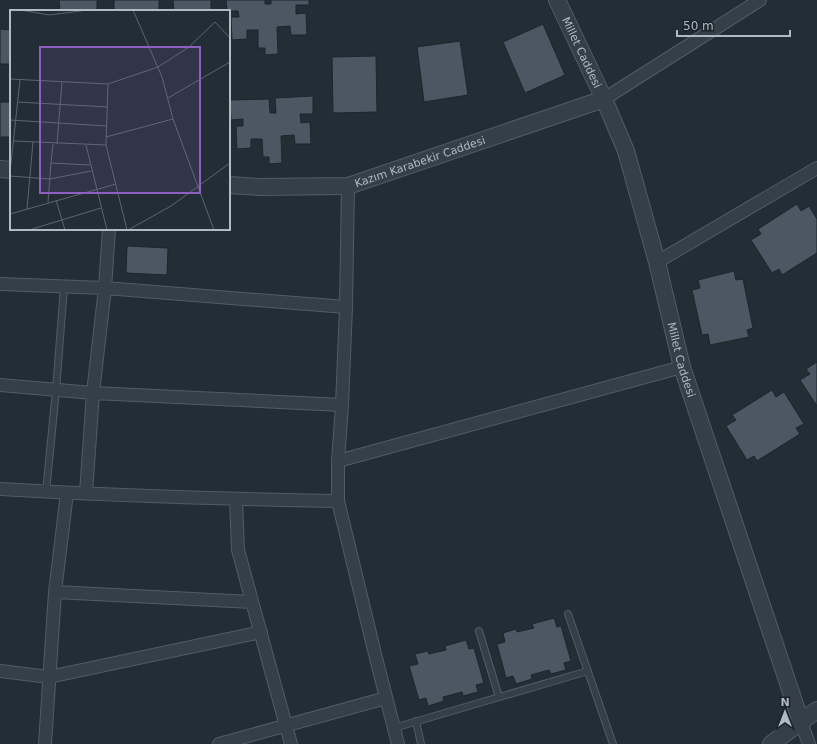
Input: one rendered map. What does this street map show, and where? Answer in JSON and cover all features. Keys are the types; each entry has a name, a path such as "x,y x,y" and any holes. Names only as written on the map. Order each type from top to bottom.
{"street":[{"name":"Millet Caddesi","path":"557,0 626,151 657,262 682,367 800,722"},
{"path":"604,100 760,0"},
{"name":"Kazım Karabekir Caddesi","path":"230,185 259,187 348,186 604,100"},
{"path":"657,262 817,168"},
{"path":"0,169 10,170"},
{"path":"348,186 346,307 338,460 338,501 398,744"},
{"path":"86,493 93,393 105,288 109,230"},
{"path":"0,284 105,288 346,307"},
{"path":"338,460 682,367"},
{"path":"0,385 93,393 342,405"},
{"path":"0,489 236,500 338,501"},
{"path":"45,744 55,592 67,493"},
{"path":"236,500 238,550 291,744"},
{"path":"55,592 252,602"},
{"path":"0,671 49,677 261,632"},
{"path":"219,744 386,698"},
{"path":"771,744 817,710"},
{"path":"800,722 809,744"}],"lane":[{"path":"46,492 64,286"},
{"path":"568,614 613,744"},
{"path":"479,631 499,697"},
{"path":"394,728 588,671"},
{"path":"416,721 421,744"}],"building":[{"path":"59,0 97,0 97,10 60,10"},
{"path":"114,0 159,0 159,10 114,10"},
{"path":"173,0 211,0 211,10 174,10"},
{"path":"226,0 265,0 265,4 271,4 271,0 309,0 309,5 296,5 296,14 306,13 307,35 291,35 290,26 277,27 278,54 265,55 265,48 258,48 258,30 247,30 247,39 232,40 231,17 239,17 238,11 227,10"},
{"path":"543,24 565,75 525,93 503,42"},
{"path":"0,29 10,30 10,64 0,64"},
{"path":"460,41 468,95 424,102 417,47"},
{"path":"376,56 377,112 333,113 332,57"},
{"path":"313,96 313,114 300,114 301,123 310,122 311,144 295,144 294,135 281,136 282,163 269,164 269,157 263,157 262,139 251,139 251,148 237,149 236,126 243,126 243,119 231,120 230,100 269,99 270,113 276,113 275,98"},
{"path":"0,102 10,102 10,137 0,137"},
{"path":"797,204 801,211 809,206 817,219 817,253 782,275 779,269 772,273 751,240 761,234 758,229"},
{"path":"127,246 168,248 167,275 126,273"},
{"path":"734,271 736,280 743,279 753,328 747,330 749,337 710,345 708,334 702,335 692,290 700,288 698,280"},
{"path":"817,362 817,406 800,380 810,374 806,369"},
{"path":"772,390 776,397 784,392 804,424 796,428 800,434 757,461 754,456 747,460 726,426 736,420 732,415"},
{"path":"554,618 557,627 561,626 571,661 564,663 566,670 551,674 549,670 531,675 532,679 516,684 513,676 506,678 497,644 505,642 503,633 516,629 517,632 534,628 532,624"},
{"path":"466,640 469,649 474,648 484,683 476,685 478,692 463,696 462,692 443,697 444,701 428,706 426,698 419,700 409,666 418,664 415,654 428,651 429,654 446,650 445,646"}]}
